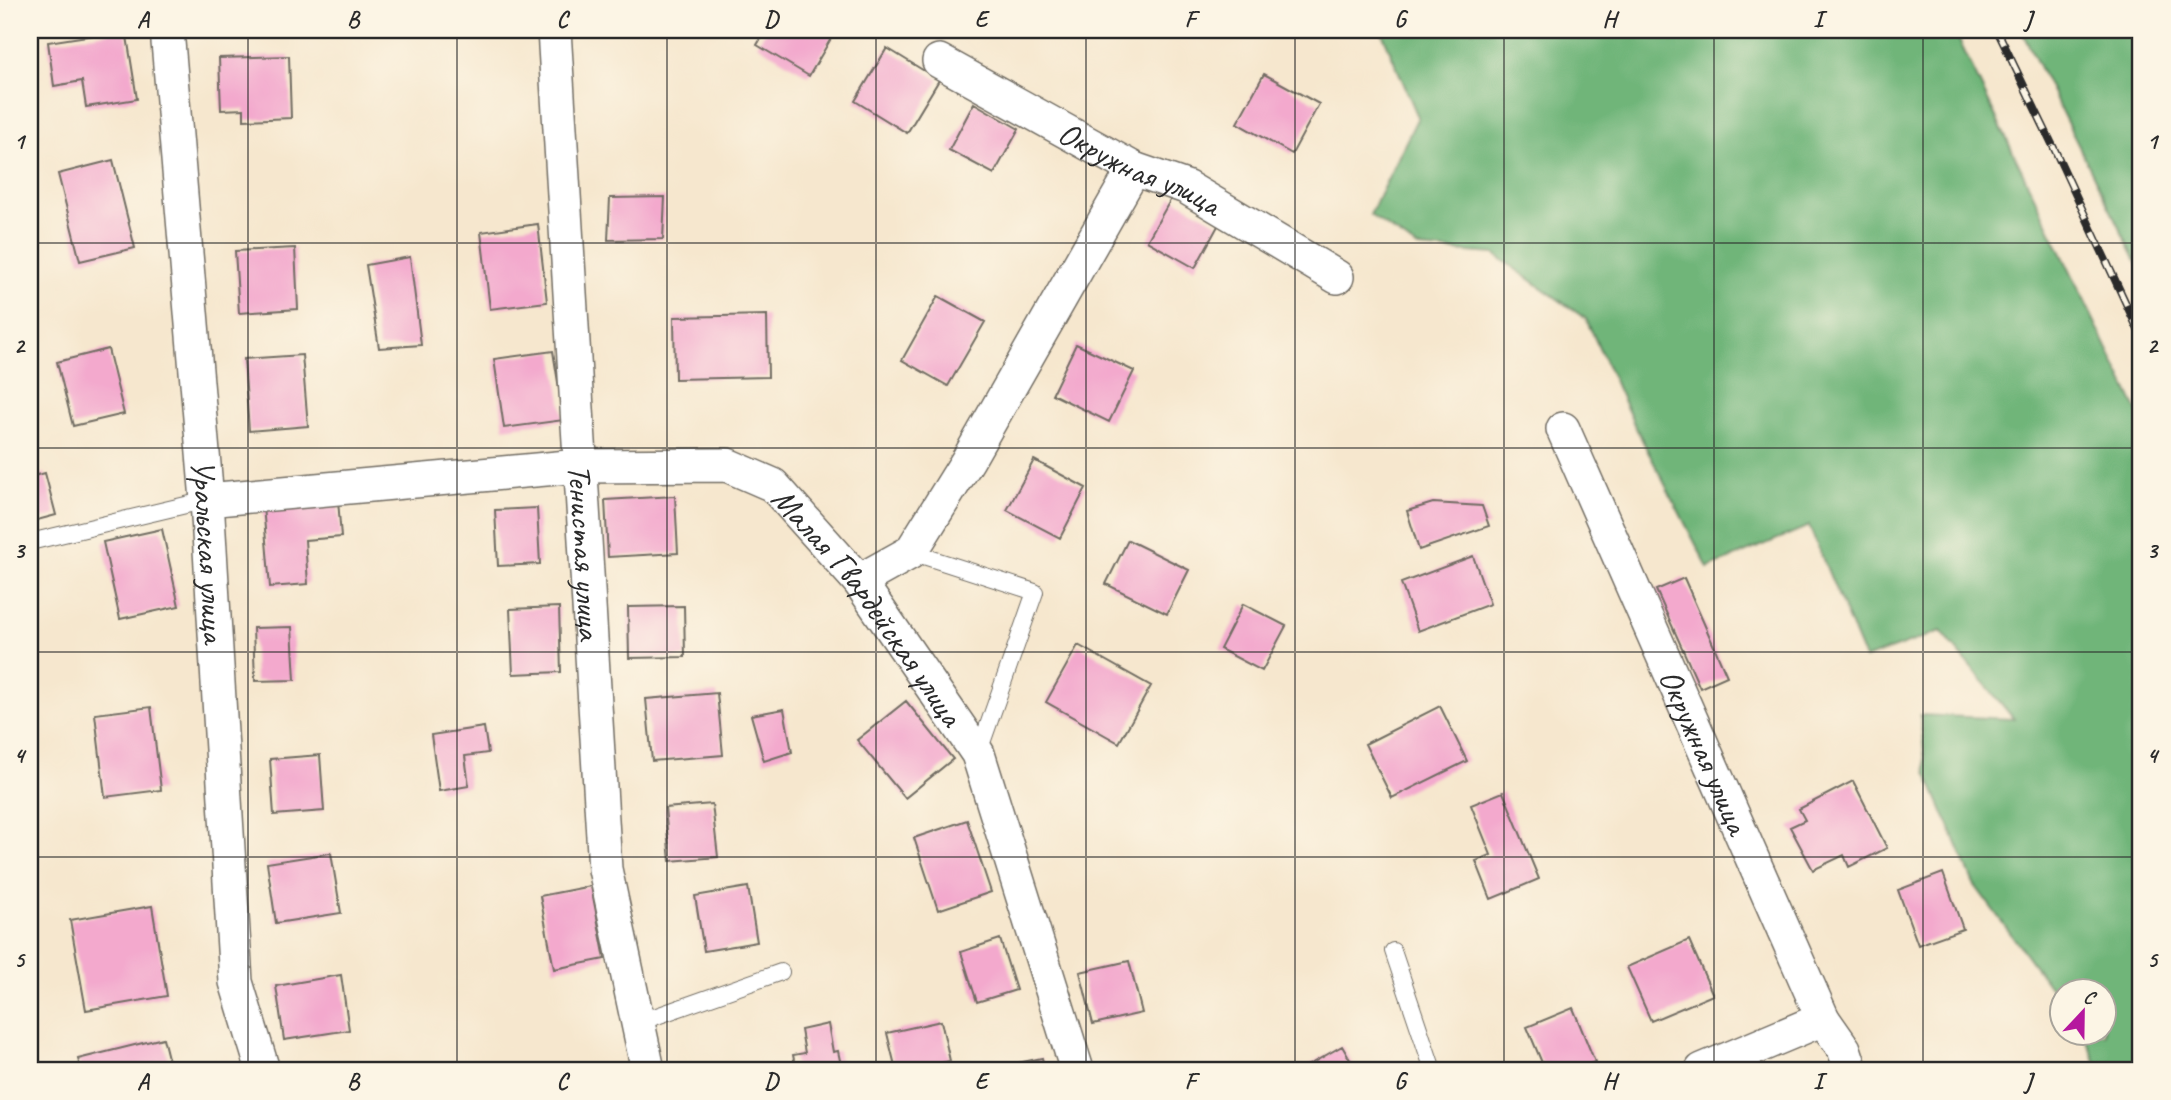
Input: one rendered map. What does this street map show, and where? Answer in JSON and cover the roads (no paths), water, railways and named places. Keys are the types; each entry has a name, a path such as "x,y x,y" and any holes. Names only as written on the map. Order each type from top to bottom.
{"street":[{"name":"Уральская улица","path":"167,30 207,500 236,982 263,1070"},
{"name":"Тенистая улица","path":"554,30 605,869 648,1070"},
{"name":"Окружная улица","path":"939,61 1134,169 1186,187 1337,277"},
{"path":"859,581 911,552 968,460 1134,169"},
{"name":"Окружная улица","path":"1563,429 1823,1019 1844,1049 1851,1070"},
{"name":"Малая Гвардейская улица","path":"207,500 579,466 727,465 773,485 859,581 978,754 1077,1070"},
{"path":"1702,1070 1823,1019"}],"lane":[{"path":"30,542 207,500"},
{"path":"911,552 1035,592 978,754"},
{"path":"1393,951 1433,1070"},
{"path":"637,1023 781,972"}],"railway":[{"path":"1997,30 2141,336"}]}
